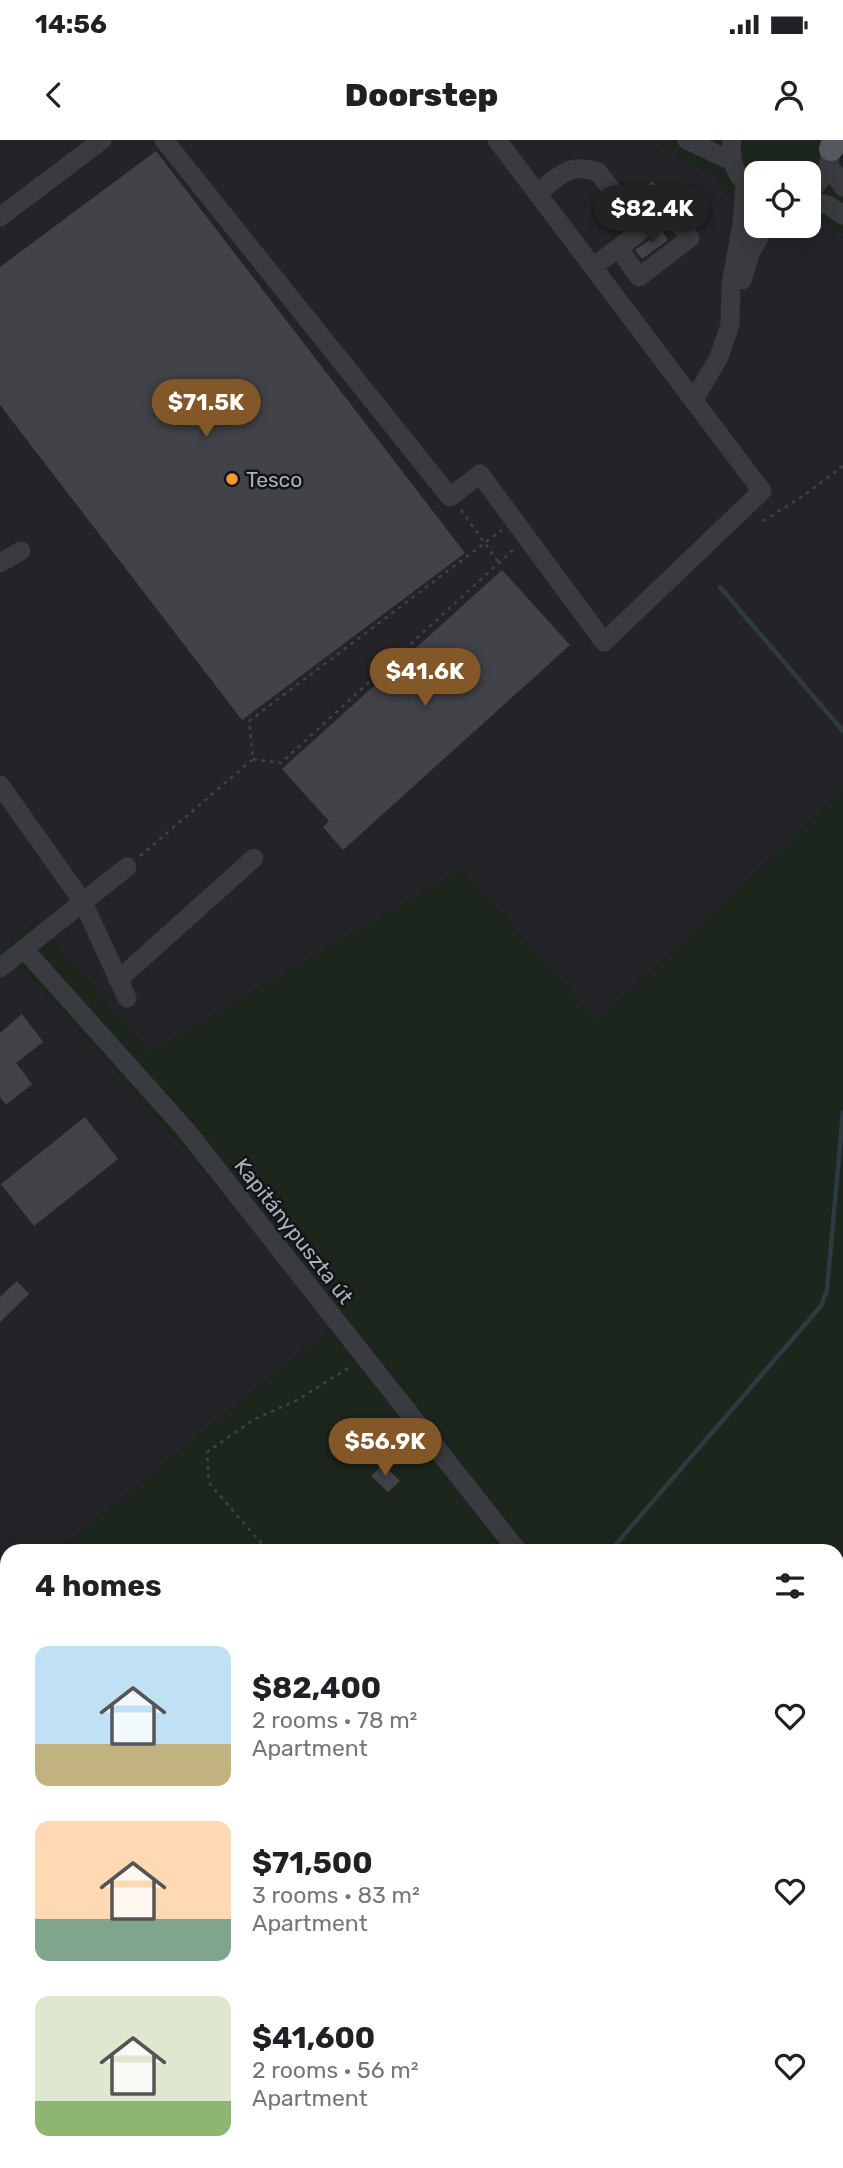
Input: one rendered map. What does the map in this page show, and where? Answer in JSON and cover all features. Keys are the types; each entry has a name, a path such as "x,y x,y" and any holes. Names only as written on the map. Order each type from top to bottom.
{"street":[{"path":"0,217 102,140"},
{"path":"164,140 450,496 480,474 604,642 762,491 497,140"},
{"path":"687,140 733,162"},
{"path":"732,140 733,162 744,179"},
{"path":"832,148 843,187"},
{"path":"821,179 832,148"},
{"path":"537,193 563,172 576,168 598,172 642,230"},
{"path":"821,203 843,215"},
{"path":"593,267 618,248 642,230 670,210 690,238 639,277 618,248"},
{"path":"731,311 731,285 744,214"},
{"path":"694,400 719,357 731,311 750,254 759,238"},
{"path":"0,563 20,551"},
{"path":"0,785 83,902 127,998"},
{"path":"118,980 254,858"},
{"path":"0,968 127,867"},
{"name":"Kapitánypuszta út","path":"24,949 185,1129 512,1544"}],"path":[{"path":"764,521 843,466"},
{"path":"450,496 499,563"},
{"path":"253,759 249,721 514,521"},
{"path":"127,867 253,759 281,763 527,537"},
{"path":"262,1544 209,1483 207,1452 253,1420 297,1399 366,1358"}],"shaded area":[{"path":"0,140 651,140 714,176 725,193 744,204 744,238 821,238 821,222 830,224 843,233 843,790 597,1022 462,869 150,1052 36,920 6,948 182,1146 334,1325 65,1544 0,1544"},
{"path":"651,140 843,140 843,233 830,224 821,222 821,161 744,161 744,204 725,193 714,176"},
{"path":"843,790 843,1544 65,1544 333,1325 182,1146 5,948 36,920 150,1052 462,869 597,1021"}],"building":[{"name":"Tesco","path":"156,151 465,553 242,720 0,405 0,267"},
{"path":"653,181 666,199 645,213 632,197"},
{"path":"662,231 668,240 642,259 635,250"},
{"path":"502,570 570,645 343,850 323,827 329,821 282,769"},
{"path":"22,1014 43,1042 16,1063 32,1084 6,1105 0,1097 0,1033"},
{"path":"85,1117 118,1159 34,1226 1,1184"},
{"path":"17,1281 29,1294 0,1322 0,1297"},
{"path":"383,1464 400,1481 388,1492 371,1476"}],"waterway":[{"path":"720,587 843,731"},
{"path":"616,1544 821,1306 827,1290 843,1112"}],"place":[{"name":"Tesco","path":"232,479"}]}
